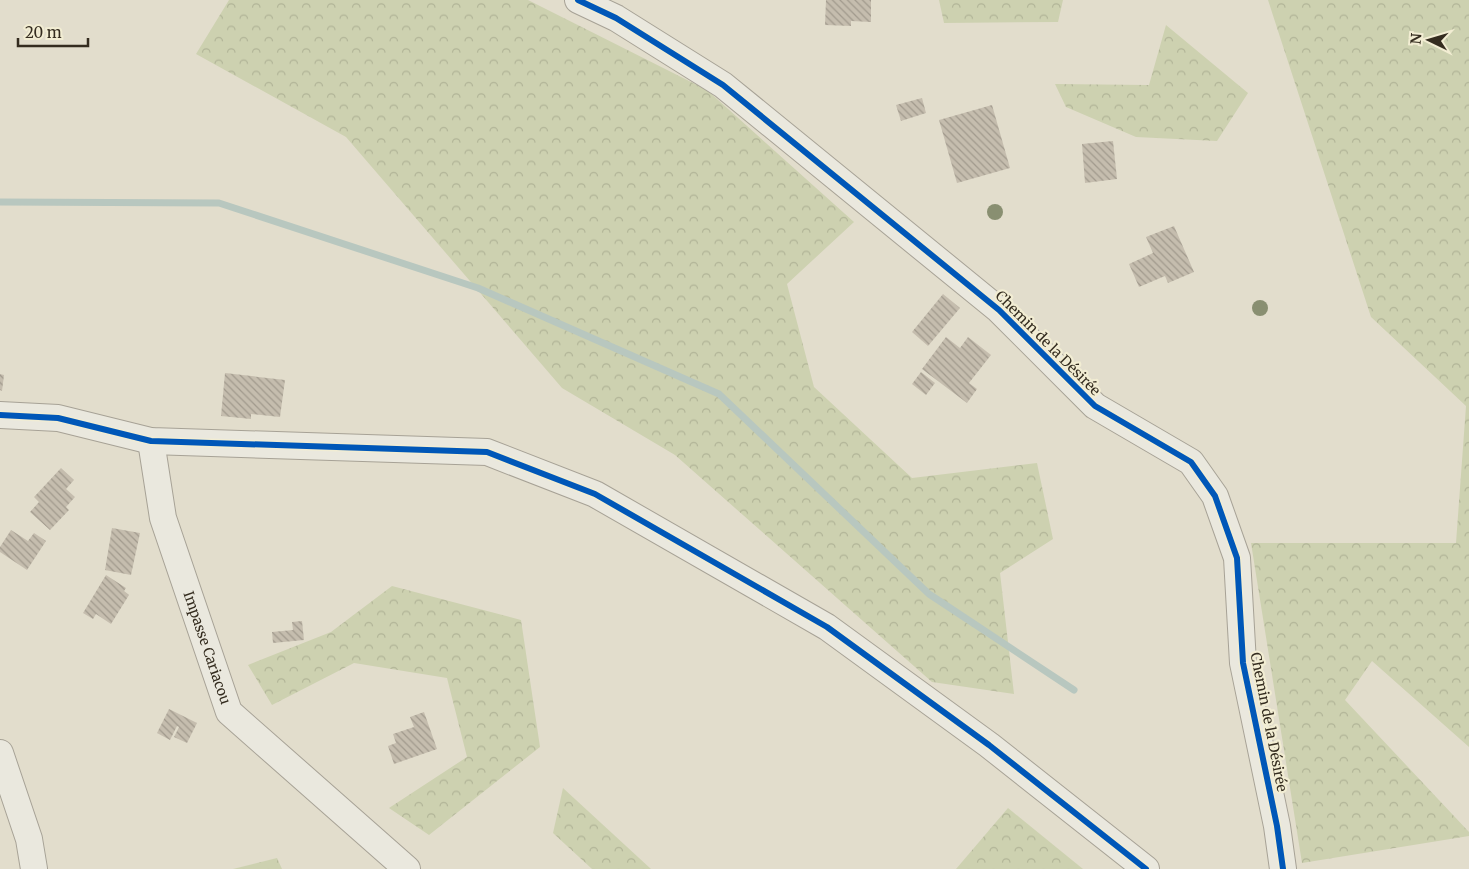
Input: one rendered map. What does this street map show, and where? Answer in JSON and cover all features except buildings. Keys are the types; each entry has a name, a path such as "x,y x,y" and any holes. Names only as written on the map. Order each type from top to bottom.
{"street":[{"name":"Chemin de la Désirée","path":"578,0 616,18 723,85 999,310 1095,406 1190,462 1215,496 1237,558 1243,663 1277,826 1283,869"},
{"path":"0,415 58,418 152,440 487,452 595,494 827,627 989,745 1146,869"},
{"name":"Impasse Cariacou","path":"152,440 163,518 229,712 407,869"},
{"path":"0,754 29,839 34,869"}],"green space":[{"path":"229,0 528,0 707,90 854,222 787,284 814,387 912,478 1037,463 1053,539 1000,573 1014,694 932,682 675,455 562,388 346,137 196,54"},
{"path":"939,0 1063,0 1058,22 944,23"},
{"path":"1268,0 1469,0 1469,747 1372,661 1345,700 1469,832 1469,836 1302,863 1251,543 1456,543 1466,406 1371,317"},
{"path":"1166,25 1248,93 1217,141 1136,137 1066,107 1055,84 1149,85"},
{"path":"392,586 521,620 540,747 429,835 389,808 467,757 447,678 354,663 272,705 248,665 331,632"},
{"path":"563,788 651,869 592,869 553,833"},
{"path":"1008,808 1083,869 956,869"},
{"path":"277,858 282,869 233,869"}],"waterway":[{"path":"0,202 219,203 478,288 719,394 929,594 1074,690"}],"cycle path":[{"path":"578,0 616,18 723,85 999,310 1095,406 1191,462 1215,496 1237,558 1243,663 1277,826 1283,869"},
{"path":"0,415 58,418 151,441 487,452 595,494 827,627 989,745 1146,869"}]}
